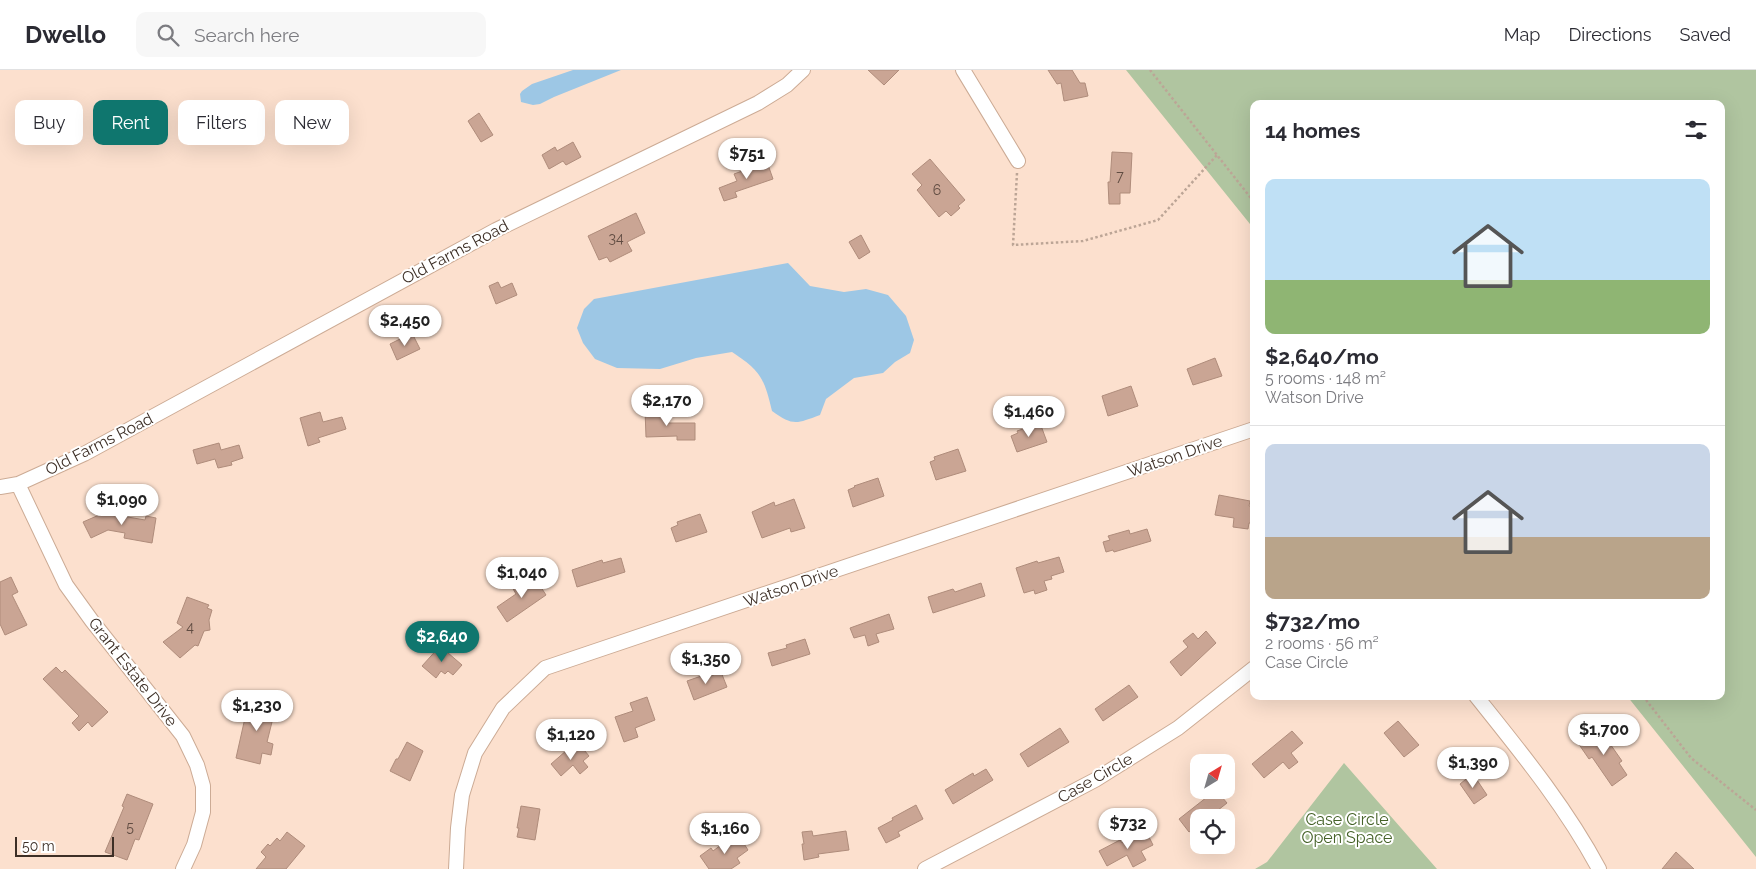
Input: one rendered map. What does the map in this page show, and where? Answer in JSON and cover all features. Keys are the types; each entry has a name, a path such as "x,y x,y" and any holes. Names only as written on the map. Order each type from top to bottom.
{"street":[{"name":"Old Farms Road","path":"0,487 18,484 84,454 496,230 758,103 787,85 803,70"},
{"path":"963,70 1018,161"},
{"name":"Watson Drive","path":"456,869 462,795 475,753 503,708 545,668 1250,430"},
{"name":"Grant Estate Drive","path":"18,484 66,585 183,736 197,765 203,786 203,812 194,845 183,869"},
{"name":"Case Circle","path":"925,869 1095,780 1178,728 1250,671"},
{"path":"1479,700 1551,794 1590,852 1599,869"}],"path":[{"path":"1150,70 1250,197"},
{"path":"1018,161 1013,245 1083,241 1158,220 1216,155"},
{"path":"1646,700 1691,758 1756,810"}],"green space":[{"path":"1126,70 1756,70 1756,857 1630,700 1725,700 1725,100 1250,100 1250,224"},
{"name":"Case Circle Open Space","path":"1344,763 1437,869 1255,869 1267,862"}],"water":[{"path":"573,70 621,70 540,104 533,105 521,102 520,94 532,84"},
{"path":"788,263 810,286 844,292 866,289 888,295 906,316 914,340 910,353 895,362 883,373 854,378 826,399 820,415 800,422 790,421 772,411 760,376 732,352 696,358 660,369 617,368 595,359 583,343 577,328 584,309 594,299"}],"building":[{"path":"868,70 899,70 884,85"},
{"path":"1048,70 1072,70 1080,83 1085,83 1088,96 1064,101 1061,83 1057,84"},
{"path":"479,113 493,135 481,142 468,121"},
{"path":"573,142 581,157 566,165 563,161 549,169 542,155 555,147 557,151"},
{"path":"1112,152 1132,153 1130,193 1120,193 1120,204 1109,204 1108,182 1110,182"},
{"path":"930,159 965,200 958,206 960,208 951,216 946,211 939,217 917,190 922,185 912,174"},
{"path":"767,162 773,179 735,192 737,197 724,201 719,188 737,181 734,174"},
{"path":"636,213 645,233 627,242 632,251 610,262 607,257 599,260 588,236"},
{"path":"861,235 870,252 859,259 849,242"},
{"path":"498,282 501,288 512,283 517,295 496,304 489,286"},
{"path":"412,333 420,349 397,360 390,344"},
{"path":"1215,358 1222,376 1193,385 1187,369"},
{"path":"1131,386 1138,406 1108,416 1102,396"},
{"path":"645,410 667,410 667,423 695,423 695,440 677,440 677,436 646,437"},
{"path":"320,412 323,422 342,417 346,429 318,438 320,442 308,446 300,418"},
{"path":"1040,423 1047,442 1017,452 1011,436 1018,433 1017,431"},
{"path":"219,443 221,450 239,445 243,458 231,462 232,465 218,468 215,459 197,464 193,450"},
{"path":"958,449 966,471 936,480 930,462 935,460 934,457"},
{"path":"878,478 884,496 853,507 848,490"},
{"path":"1219,495 1250,501 1250,523 1248,529 1233,527 1234,518 1215,515"},
{"path":"794,499 805,528 791,532 790,528 762,538 752,512 774,502 775,506"},
{"path":"111,507 115,507 122,516 145,520 146,516 156,518 152,543 124,538 125,533 108,530 91,538 83,522 106,512"},
{"path":"700,514 707,532 676,542 671,528 678,525 677,522"},
{"path":"1147,529 1151,541 1114,552 1113,550 1106,552 1103,542 1110,540 1108,536 1129,530 1130,534"},
{"path":"1059,557 1064,572 1051,576 1052,579 1044,581 1047,590 1035,594 1034,590 1024,593 1016,568 1037,561 1038,563"},
{"path":"621,558 625,572 577,587 572,570 602,560 603,563"},
{"path":"11,577 18,592 12,595 27,625 5,635 0,624 0,582"},
{"path":"535,578 546,595 507,622 497,607 516,594 512,587 522,579 526,584"},
{"path":"981,583 985,596 933,613 928,597 953,589 955,592"},
{"path":"187,597 209,605 207,608 212,610 209,620 210,630 204,631 198,646 195,645 180,658 163,642 183,627 177,623"},
{"path":"889,614 894,629 876,634 879,642 868,646 865,635 854,638 850,628"},
{"path":"1206,631 1216,643 1181,676 1170,662 1188,647 1183,641 1193,633 1198,639"},
{"path":"805,639 810,654 772,666 768,653 787,648 786,645"},
{"path":"440,646 462,665 453,675 448,671 445,674 441,671 436,678 422,666"},
{"path":"56,667 62,673 65,670 108,712 92,727 88,722 79,731 72,723 79,716 43,679"},
{"path":"721,672 727,687 694,700 687,681 707,674 708,677"},
{"path":"1129,685 1138,697 1103,721 1095,709"},
{"path":"647,697 655,720 635,728 638,737 624,742 615,717 633,711 630,703"},
{"path":"249,700 280,707 277,719 273,718 267,742 273,744 271,755 262,753 260,764 236,758"},
{"path":"1398,721 1419,745 1404,757 1384,733"},
{"path":"1060,728 1069,742 1028,767 1020,754"},
{"path":"1599,728 1622,761 1619,763 1627,775 1612,786 1592,757 1589,759 1578,743"},
{"path":"1292,731 1303,743 1291,753 1298,762 1289,769 1283,762 1264,778 1252,764"},
{"path":"407,742 423,751 410,781 390,771"},
{"path":"580,745 589,756 583,761 588,767 580,774 573,765 561,776 551,764 567,750 570,753"},
{"path":"986,769 993,780 953,804 945,790 973,773 974,776"},
{"path":"1471,775 1477,780 1487,795 1474,804 1460,784"},
{"path":"127,794 153,804 139,840 135,839 127,860 105,852 124,807 122,806"},
{"path":"1205,799 1224,799 1227,803 1219,809 1192,809"},
{"path":"916,805 923,819 898,832 900,836 886,843 878,828"},
{"path":"521,806 540,809 535,840 517,837"},
{"path":"1190,810 1190,831 1189,832 1179,819"},
{"path":"812,831 813,836 846,831 849,850 818,854 819,857 804,860 802,832"},
{"path":"1146,831 1153,845 1141,851 1146,860 1133,867 1127,855 1107,866 1099,851 1120,840 1122,843"},
{"path":"287,832 305,846 286,869 256,869 266,857 261,852 277,838 280,841"},
{"path":"739,836 748,850 737,858 740,863 731,869 709,869 700,856 711,848 713,851 725,842 727,845"},
{"path":"1676,852 1694,869 1662,869"}]}
